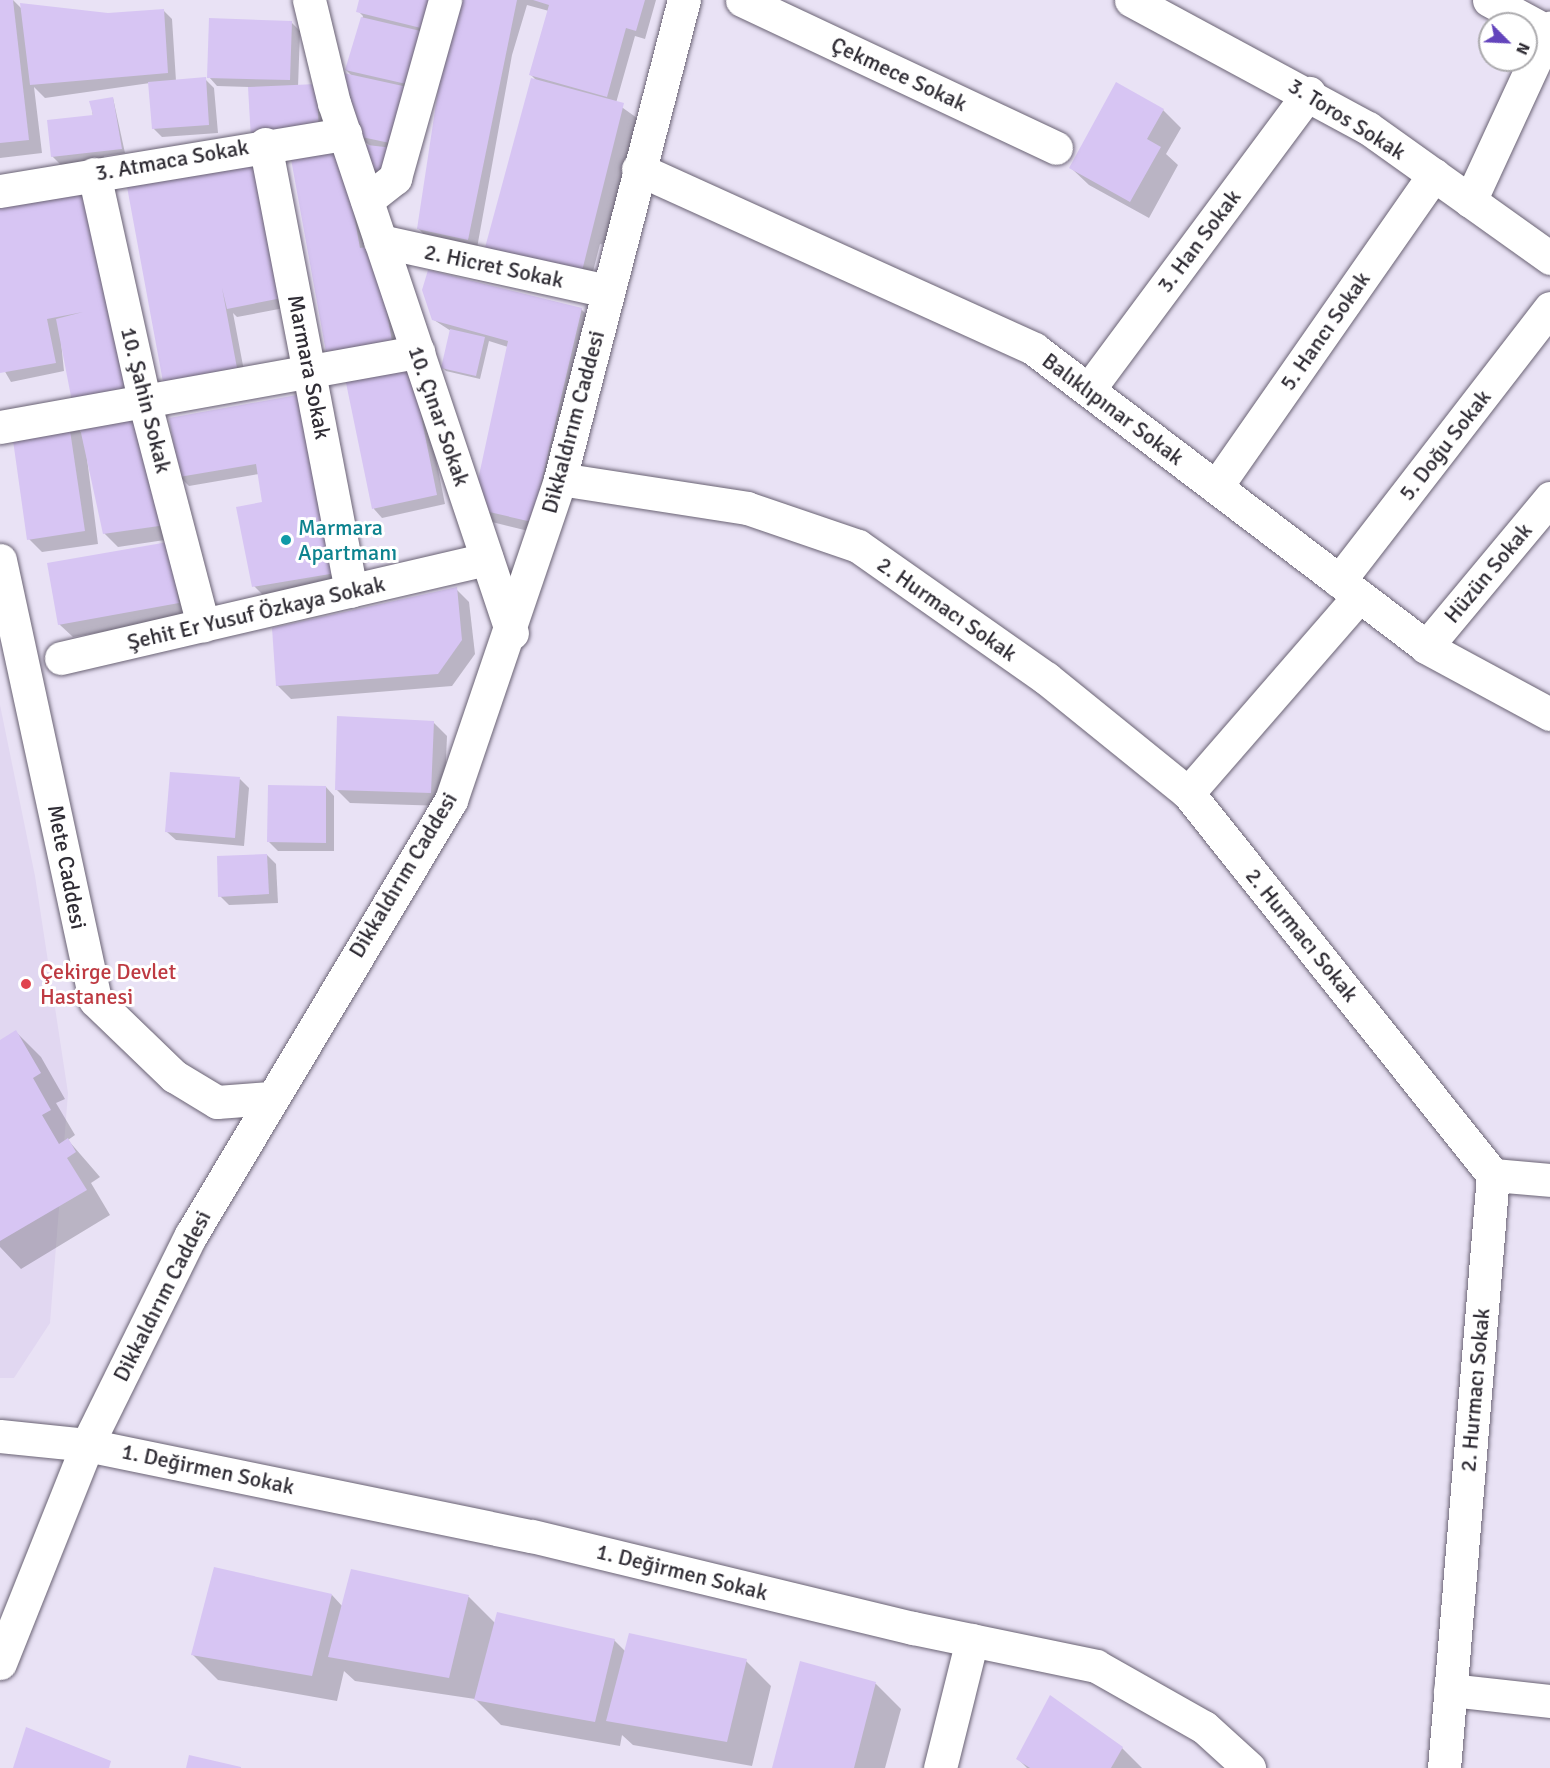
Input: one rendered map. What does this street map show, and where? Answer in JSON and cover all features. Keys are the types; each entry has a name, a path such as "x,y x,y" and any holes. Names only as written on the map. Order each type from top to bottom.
{"street":[{"name":"10. Çınar Sokak","path":"309,0 345,134 512,633"},
{"path":"367,200 395,178 445,0"},
{"name":"Dikkaldırım Caddesi","path":"0,1663 87,1444 191,1235 270,1098 451,800 512,633 560,479 638,169 684,0"},
{"name":"Çekmece Sokak","path":"742,0 1056,148"},
{"name":"3. Toros Sokak","path":"1131,0 1309,93 1434,174 1550,258"},
{"path":"1470,201 1549,31 1489,0"},
{"name":"3. Han Sokak","path":"1089,389 1309,93"},
{"name":"3. Atmaca Sokak","path":"0,191 265,144 345,134"},
{"name":"Marmara Sokak","path":"265,144 351,591"},
{"name":"Balıklıpınar Sokak","path":"638,169 1034,349 1426,647 1550,714"},
{"name":"10. Şahin Sokak","path":"94,174 144,400 203,625"},
{"name":"5. Hancı Sokak","path":"1216,487 1434,174"},
{"name":"2. Hicret Sokak","path":"380,241 607,291"},
{"name":"5. Doğu Sokak","path":"1188,793 1349,589 1550,308"},
{"path":"0,428 310,369 418,352"},
{"name":"2. Hurmacı Sokak","path":"560,479 747,508 858,546 1046,678 1188,793 1493,1175 1444,1768"},
{"name":"Hüzün Sokak","path":"1426,647 1550,498"},
{"name":"Şehit Er Yusuf Özkaya Sokak","path":"61,658 487,559"},
{"name":"Mete Caddesi","path":"0,561 94,1000 174,1076 217,1102 270,1098"},
{"path":"1493,1175 1550,1180"},
{"name":"1. Değirmen Sokak","path":"0,1436 87,1444 532,1536 972,1640 1096,1666 1204,1727 1249,1768"},
{"path":"940,1768 972,1640"},
{"path":"1450,1690 1550,1701"}],"shaded area":[{"name":"Çekirge Devlet Hastanesi","path":"0,705 35,876 68,1093 50,1323 14,1378 0,1378"}],"building":[{"path":"0,0 13,0 29,140 0,143"},
{"path":"359,0 437,0 429,30 356,12"},
{"path":"458,0 517,0 468,240 417,229 439,84"},
{"path":"533,0 645,0 636,31 626,28 607,97 529,75 549,5"},
{"path":"20,3 108,13 164,9 168,73 30,85"},
{"path":"361,17 429,33 415,86 345,70"},
{"path":"209,18 292,21 290,80 207,78"},
{"path":"339,72 412,88 399,145 357,136"},
{"path":"206,77 209,125 152,129 148,82"},
{"path":"531,78 624,103 580,279 483,255"},
{"path":"1116,82 1164,109 1147,139 1161,147 1130,202 1069,168"},
{"path":"317,84 319,135 251,139 248,87"},
{"path":"113,97 122,149 51,157 47,120 93,115 89,101"},
{"path":"340,137 360,248 375,246 392,341 326,352 289,148"},
{"path":"359,144 393,148 390,175 369,172"},
{"path":"264,149 292,296 227,309 222,288 237,368 163,382 125,176"},
{"path":"95,187 135,400 74,412 56,319 83,312 47,319 56,363 0,373 0,203"},
{"path":"428,270 582,308 532,522 472,508 508,341 432,320 422,290"},
{"path":"450,329 485,337 476,376 441,368"},
{"path":"411,366 437,495 372,509 345,378"},
{"path":"308,393 336,573 252,587 236,507 262,502 256,464 179,477 169,418"},
{"path":"143,408 166,525 103,534 78,419"},
{"path":"68,417 85,531 27,540 11,426"},
{"path":"168,542 179,603 58,625 47,563"},
{"path":"457,587 462,640 438,674 276,686 272,628"},
{"path":"337,716 434,721 431,793 335,790"},
{"path":"170,772 240,777 235,838 165,832"},
{"path":"268,785 326,786 326,843 267,842"},
{"path":"267,854 269,894 218,897 217,856"},
{"path":"16,1030 41,1073 33,1078 51,1110 42,1115 59,1144 68,1138 76,1152 67,1158 87,1190 0,1241 0,1040"},
{"path":"214,1567 332,1594 312,1676 191,1655"},
{"path":"351,1569 469,1595 449,1678 328,1657"},
{"path":"497,1612 615,1639 595,1722 474,1700"},
{"path":"629,1633 747,1659 727,1742 606,1721"},
{"path":"800,1661 876,1682 854,1768 772,1768"},
{"path":"1050,1695 1123,1747 1111,1768 1030,1768 1016,1759"},
{"path":"26,1727 111,1761 109,1768 13,1768"},
{"path":"189,1755 241,1767 241,1768 186,1768"}],"place":[{"name":"Marmara Apartmanı","path":"286,540"},
{"name":"Çekirge Devlet Hastanesi","path":"26,984"}]}
